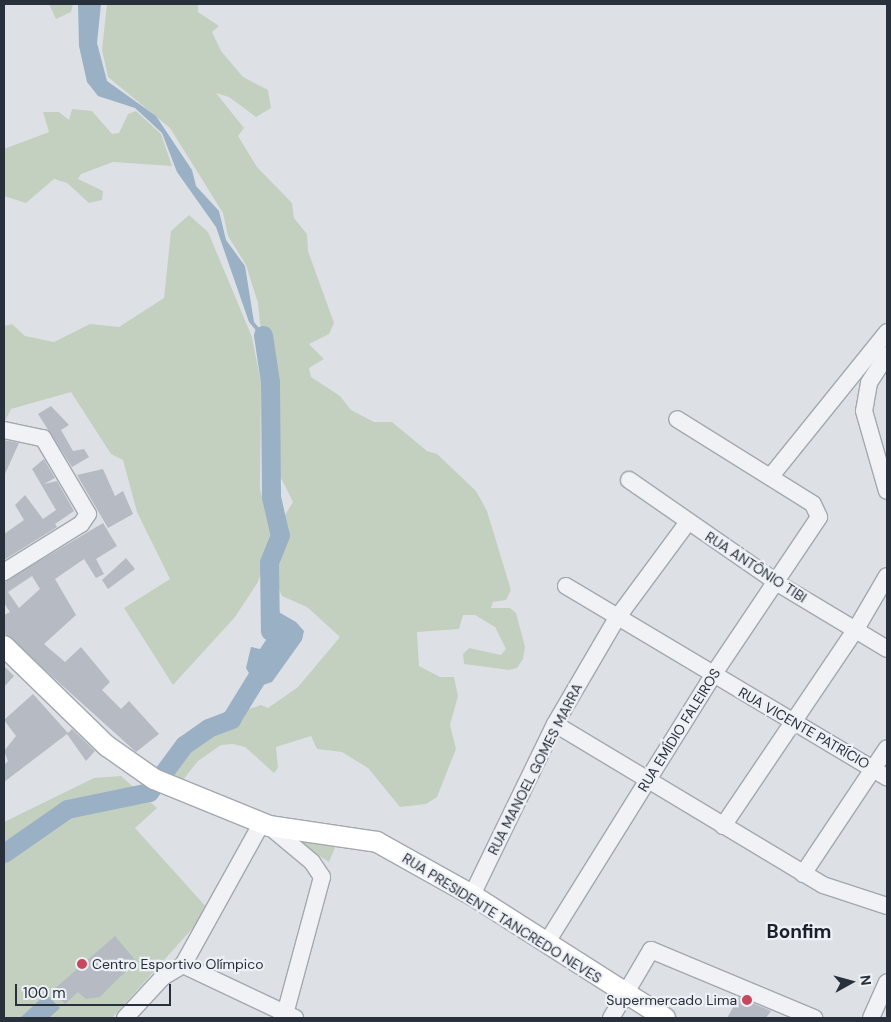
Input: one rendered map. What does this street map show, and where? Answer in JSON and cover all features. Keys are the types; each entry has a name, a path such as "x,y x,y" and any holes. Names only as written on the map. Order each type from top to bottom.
{"main road":[{"name":"RUA PRESIDENTE TANCREDO NEVES","path":"4,646 134,766 178,790 265,825 370,840 472,895 547,942 624,994 665,1018"}],"street":[{"path":"677,419 772,476 887,332"},
{"path":"887,355 869,383 864,404 887,491"},
{"path":"4,430 43,438 88,514 81,524 4,572"},
{"name":"RUA EMÍDIO FALEIROS","path":"547,942 713,675 779,584 818,522 817,507 772,476"},
{"name":"RUA ANTÔNIO TIBI","path":"629,480 779,584 887,649"},
{"name":"RUA MANOEL GOMES MARRA","path":"472,895 555,724 617,618 688,522"},
{"path":"722,826 856,630 887,577"},
{"name":"RUA VICENTE PATRÍCIO","path":"566,586 881,773"},
{"path":"555,724 803,874 842,893 887,906"},
{"path":"803,874 881,773 887,748"},
{"path":"125,1018 163,977 183,965 265,825 312,862 322,885 288,1017 183,965"},
{"path":"611,1018 648,951 654,950 814,1018"},
{"path":"872,1018 887,982"}],"green space":[{"path":"49,4 73,4 71,12 56,19"},
{"path":"107,4 198,4 198,12 219,26 212,32 221,51 243,77 268,90 271,108 256,117 229,97 216,93 244,128 238,136 257,167 292,203 294,218 307,234 308,251 334,323 329,334 309,344 324,359 309,368 311,377 340,396 351,410 374,422 392,422 427,451 437,454 476,491 487,511 511,590 506,600 493,602 491,608 510,608 516,613 525,647 523,659 517,668 509,670 464,664 463,654 469,648 501,655 506,649 495,627 475,615 463,615 459,629 417,632 419,666 440,677 454,677 458,696 450,725 456,749 437,797 426,804 400,807 368,768 342,752 317,749 311,736 276,747 278,768 274,773 245,747 233,744 221,745 198,761 182,781 170,775 188,751 214,731 246,710 261,705 268,708 298,687 340,637 307,607 282,596 274,578 288,534 282,520 293,502 276,468 277,381 267,336 260,324 258,303 246,265 228,236 223,213 170,128 108,77 102,50"},
{"path":"72,109 92,111 112,134 119,133 128,114 136,111 161,134 172,166 113,162 81,174 78,179 103,191 102,200 89,203 67,183 54,179 26,203 4,196 4,149 49,132 43,112 59,112 69,120"},
{"path":"189,215 208,232 252,337 261,383 260,489 272,537 258,582 235,617 173,685 124,608 170,579 137,512 123,460 111,454 71,392 11,409 4,423 4,326 12,324 25,336 54,342 90,324 119,327 164,298 171,231"},
{"name":"Centro Esportivo Olímpico","path":"121,776 157,808 135,828 209,910 112,1018 4,1018 4,822 94,778"},
{"path":"288,836 337,843 329,862"}],"water":[{"path":"78,4 101,4 97,43 107,81 156,116 192,170 196,186 219,211 226,240 245,266 254,322 266,336 267,362 262,338 249,322 216,227 177,172 162,133 135,108 98,96 87,82 79,46"},
{"path":"270,607 296,622 304,631 302,640 272,682 257,687 246,668 251,647 260,649 270,634"},
{"path":"46,994 60,1008 49,1018 20,1018"}],"building":[{"path":"51,406 69,425 61,430 73,451 84,449 89,457 72,467 38,414"},
{"path":"4,440 19,443 4,476"},
{"path":"44,459 55,478 44,484 57,481 74,511 55,524 57,527 4,560 4,534 24,520 15,505 25,495 43,519 56,510 32,469"},
{"path":"103,469 115,496 123,491 133,514 108,528 77,475"},
{"path":"103,523 117,546 96,559 104,574 96,578 84,559 55,579 76,615 44,644 65,662 81,647 110,682 102,690 121,709 129,701 159,734 136,752 4,633 4,615 10,612 4,603 4,582","holes":["32,576 40,589 19,608 8,592"]},
{"path":"126,558 135,569 108,589 102,580"},
{"path":"4,666 14,676 4,687"},
{"path":"33,694 68,733 72,729 95,751 86,761 67,734 4,782 4,765 8,761 4,751 16,736 4,720"},
{"path":"115,936 136,961 100,997 86,999 78,992 65,1004 52,991"},
{"name":"Supermercado Lima","path":"739,997 771,1011 766,1018 727,1018"}],"waterway":[{"path":"263,335 270,382 271,497 280,535 269,562 270,631"},
{"path":"4,853 67,809 149,792 184,745 208,728 231,719 266,662"}],"place":[{"name":"Centro Esportivo Olímpico","path":"82,964"},
{"name":"Supermercado Lima","path":"747,1000"}],"district":[{"name":"Bonfim","path":"799,932"}]}
